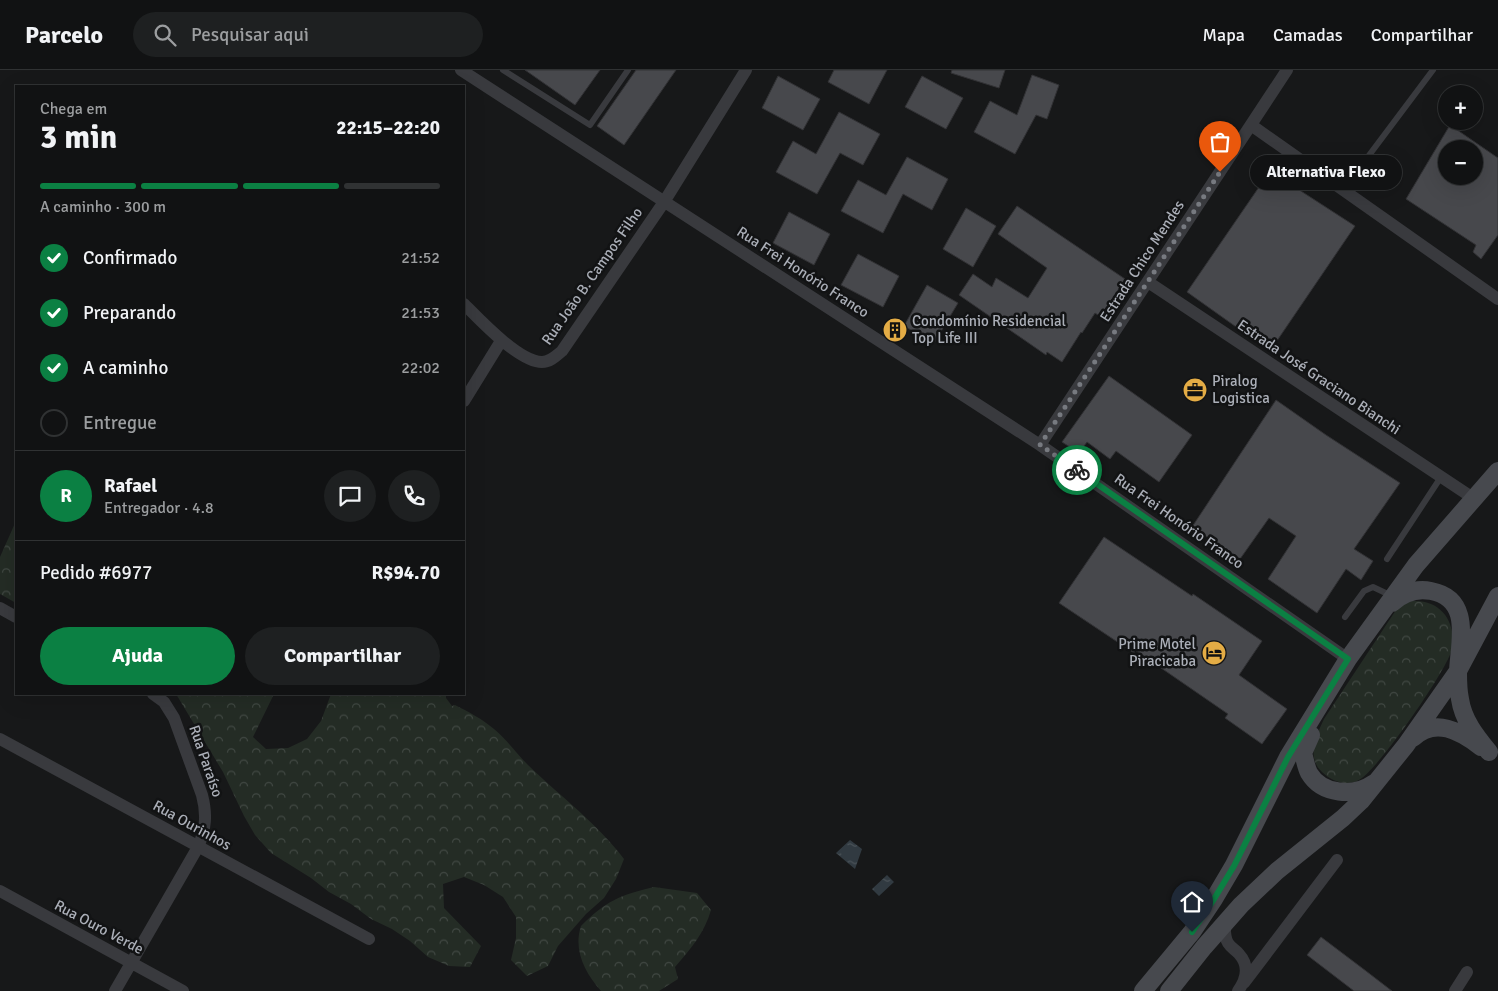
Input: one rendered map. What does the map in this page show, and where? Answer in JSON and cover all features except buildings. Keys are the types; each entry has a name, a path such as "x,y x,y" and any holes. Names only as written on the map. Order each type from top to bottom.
{"main road":[{"path":"1143,991 1192,932 1214,899 1234,866 1288,757 1348,659 1416,565 1498,471"},
{"path":"1378,617 1404,594 1419,590 1432,591 1443,595 1452,602 1458,613 1461,625 1462,644 1458,672 1460,701 1464,716 1474,733 1493,755"},
{"path":"1169,991 1241,905 1277,871 1343,818 1378,780 1458,672 1497,599"},
{"path":"1324,699 1320,718 1303,754 1310,774 1316,781 1337,792 1356,791 1378,780"},
{"path":"1406,744 1420,731 1443,726 1466,737 1493,755"}],"street":[{"name":"Rua Frei Honório Franco","path":"461,70 1040,445 1348,659"},
{"name":"Rua João B. Campos Filho","path":"501,341 526,356 541,362 552,360 562,351 664,202 746,70"},
{"name":"Estrada Chico Mendes","path":"1040,445 1287,70"},
{"path":"1251,125 1498,299"},
{"name":"Estrada José Graciano Bianchi","path":"1148,282 1473,498"},
{"path":"465,305 501,341 465,399"},
{"path":"0,608 15,616"},
{"name":"Rua Paraíso","path":"115,991 198,847 206,822 206,807 174,718 164,702 154,695"},
{"name":"Rua Ourinhos","path":"0,739 369,939"},
{"path":"1241,987 1337,860"},
{"name":"Rua Ouro Verde","path":"0,891 183,991"},
{"path":"1225,923 1227,942 1244,961 1246,971 1241,987"},
{"path":"1239,954 1261,952 1273,944"},
{"path":"1455,991 1468,972"}],"lane":[{"path":"504,70 590,126 628,70"},
{"path":"1343,190 1433,70"},
{"path":"1387,559 1440,477"},
{"path":"1344,617 1364,591 1373,587 1393,596"}],"green space":[{"path":"15,523 15,602 0,594 0,557"},
{"path":"1412,601 1423,601 1432,604 1445,615 1450,623 1452,632 1451,652 1424,700 1379,761 1357,781 1343,783 1334,780 1322,772 1314,760 1314,746 1324,719 1396,610"},
{"path":"177,695 274,695 253,737 266,749 288,748 307,739 321,721 331,695 446,695 452,706 455,705 475,716 499,733 528,765 602,834 624,859 616,879 604,898 586,914 558,946 548,966 527,976 511,960 516,938 516,917 503,897 484,885 464,877 443,884 444,908 481,946 470,967 449,966 428,957 410,941 392,929 371,919 351,904 329,892 311,878 271,853 255,835 223,772"},
{"path":"654,887 697,893 711,910 701,933 675,967 678,979 659,991 601,991 590,977 582,961 578,944 581,926 598,910 614,900"}],"water":[{"path":"850,840 862,849 855,869 836,853"},
{"path":"887,875 894,882 879,896 872,889"}],"way so far":[{"path":"1077,470 1040,445 1220,172"}],"place":[{"name":"Alternativa Flexo","path":"1220,172"},
{"name":"Condomínio Residencial Top Life III","path":"895,330"},
{"name":"Piralog Logistica","path":"1195,390"},
{"name":"Prime Motel Piracicaba","path":"1214,653"}],"route":[{"path":"1077,470 1348,659 1288,757 1234,866 1192,932"}]}
